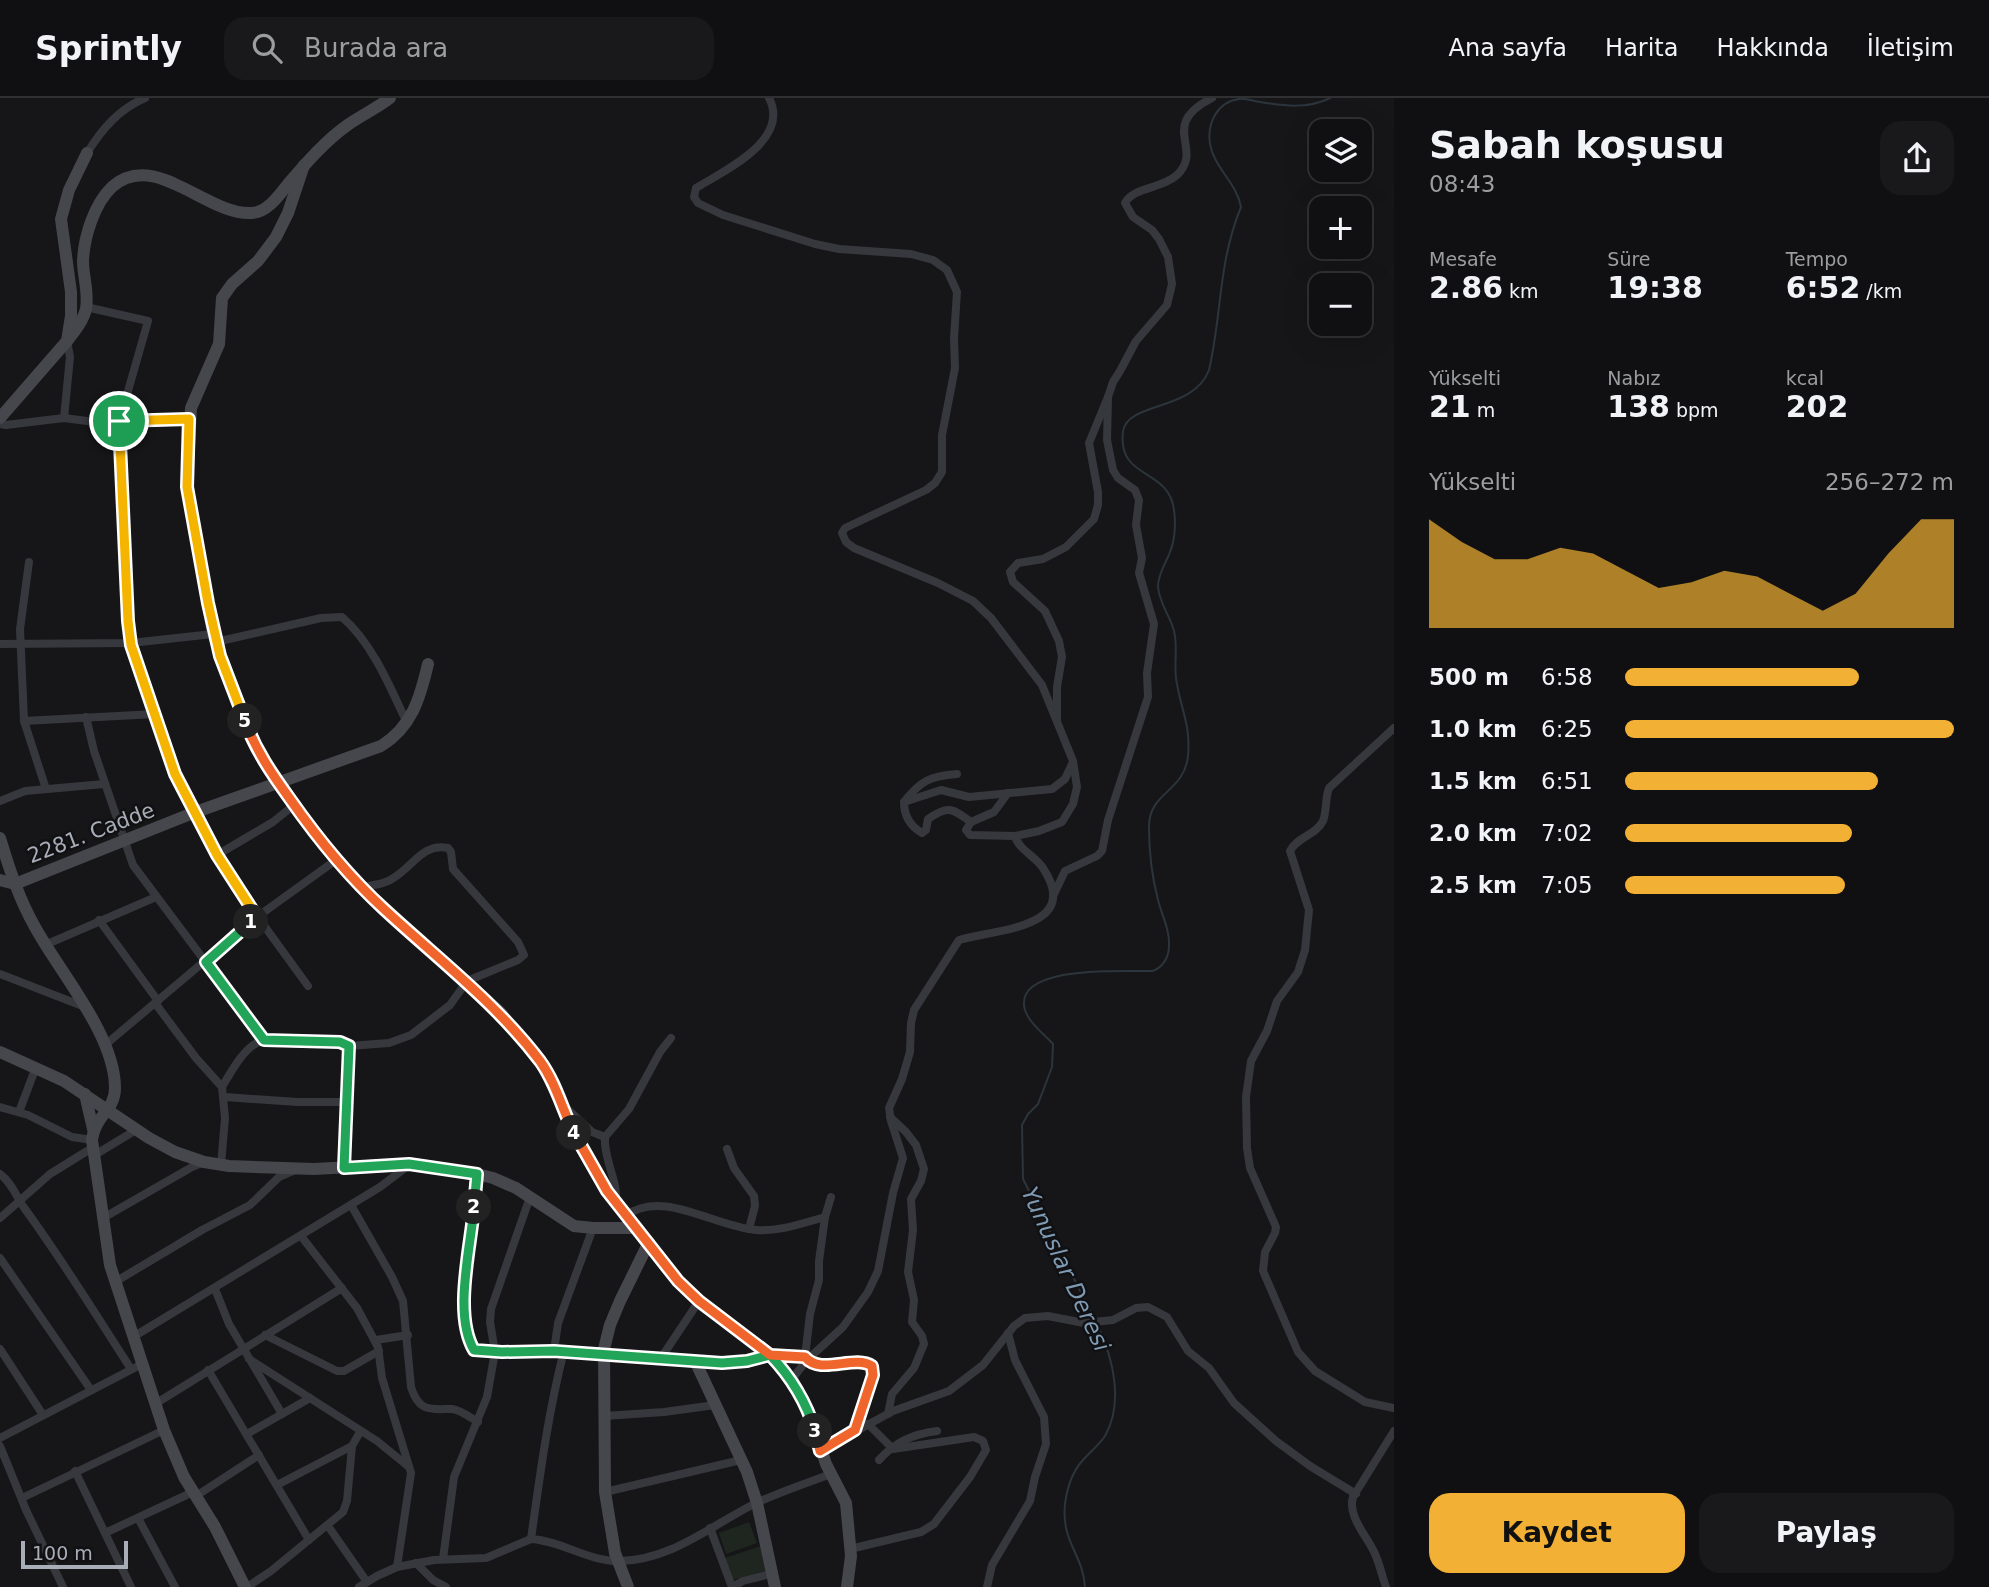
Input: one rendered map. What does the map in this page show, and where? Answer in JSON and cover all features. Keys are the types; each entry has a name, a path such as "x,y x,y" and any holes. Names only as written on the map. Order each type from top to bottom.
{"street":[{"path":"64,418 70,357 67,341 71,292 61,219 69,190 87,153 112,120 131,104 145,98"},
{"path":"0,418 80,324 86,307 83,260 86,239 103,200 119,182 134,177 156,178 233,211 260,211 348,125 390,98"},
{"path":"769,98 773,105 773,117 766,136 737,164 696,188 694,197 698,203 723,215 825,247 896,251 923,256 947,270 957,292 954,338 956,369 942,435 941,475 933,486 845,528 842,533 854,548 938,583 979,606 1038,678 1073,761 1077,787 1062,822 1015,836 970,835 966,830 971,822 994,812 1008,793"},
{"path":"1057,722 1057,687 1062,657 1059,640 1045,611 1013,582 1010,572 1018,563 1043,559 1066,547 1094,519 1098,492 1089,443 1113,382 1136,341 1167,305 1172,284 1168,257 1159,239 1129,212 1126,201 1131,194 1165,184 1180,173 1186,158 1184,131 1187,116 1212,98"},
{"path":"304,166 288,213 276,237 258,261 232,284 222,298 219,344 194,399 189,419 187,487 215,638 254,743 278,783 336,860 381,907 500,1012 540,1061 553,1082 584,1154 615,1202 649,1241 678,1281 699,1301 770,1355 792,1379 809,1412 820,1451 846,1503 850,1549 847,1587"},
{"path":"86,307 148,321 119,421 131,643 171,763 193,813 257,917 309,986"},
{"path":"792,1379 806,1358 843,1327 877,1275 893,1194 903,1166 901,1147 890,1117 890,1104 902,1079 910,1052 913,1014 953,946 962,939 1038,920 1049,911 1053,896 1068,868 1097,856 1101,850 1110,813 1147,703 1147,673 1154,630 1149,601 1139,573 1142,558 1136,525 1139,500 1135,490 1118,478 1113,470 1107,440 1108,397"},
{"path":"0,424 64,418 119,421 189,419"},
{"path":"29,562 20,643 24,721 46,789"},
{"path":"0,644 131,643 215,638 321,618 342,617 375,659 407,723"},
{"name":"2281. Cadde","path":"0,880 15,884 193,813 381,746 407,723 418,700 428,664"},
{"path":"24,721 155,714"},
{"path":"86,717 104,784 133,865 264,1040"},
{"path":"1394,728 1329,788 1325,798 1323,821 1300,839 1290,851 1309,910 1305,950 1298,972 1277,1000 1267,1031 1251,1061 1246,1097 1250,1168 1276,1227 1265,1252 1264,1271 1289,1335 1298,1352 1315,1371 1365,1402 1394,1408"},
{"path":"904,802 941,790 969,797 1055,787 1065,779 1073,761"},
{"path":"904,802 929,778 957,774"},
{"path":"0,801 25,791 104,784"},
{"path":"904,802 906,816 920,832 926,830 928,818 946,809 952,809 971,822"},
{"path":"217,855 274,822 294,805"},
{"path":"1015,836 1017,842 1038,861 1046,873 1053,896"},
{"path":"0,838 15,884 45,944 85,1007 105,1045 115,1083 113,1101 93,1143"},
{"path":"222,1087 245,1054 264,1040 340,1042 349,1046 395,1042 411,1035 450,1005 467,981 518,960 524,952 492,910 453,869 451,852 447,848 431,849 422,853 396,877 363,887"},
{"path":"105,1045 257,917 336,860"},
{"path":"1046,873 1064,873"},
{"path":"45,944 156,897"},
{"path":"99,920 196,1058 222,1087 225,1097 221,1165"},
{"path":"0,974 85,1007"},
{"path":"615,1202 617,1193 607,1162 605,1137 629,1109 660,1052 671,1038"},
{"path":"344,1168 349,1046"},
{"path":"0,1052 36,1067 85,1094 136,1130 175,1152 204,1162 298,1168 409,1164 477,1174 503,1182 574,1226 637,1228"},
{"path":"19,1112 36,1067"},
{"path":"85,1094 103,1218 115,1282 133,1338 136,1367"},
{"path":"225,1097 347,1102"},
{"path":"562,1104 592,1132 605,1137"},
{"path":"0,1107 19,1112 72,1137 93,1143"},
{"path":"888,1414 892,1394 914,1368 924,1344 912,1322 914,1300 908,1272 912,1230 911,1199 922,1181 924,1169 916,1145 890,1117"},
{"path":"0,1218 50,1174 93,1143 136,1130"},
{"path":"727,1149 734,1168 754,1196 755,1206 749,1229"},
{"path":"103,1218 204,1162"},
{"path":"133,1338 380,1187 409,1164"},
{"path":"115,1282 250,1205 279,1177 298,1168"},
{"path":"0,1174 10,1182 19,1200 136,1367 155,1404 174,1458 246,1587 339,1517 346,1507 352,1446 360,1432"},
{"path":"477,1174 465,1310 467,1332 474,1350 564,1351 696,1363 733,1363 770,1355 806,1358 822,1364 865,1362 872,1366 873,1375 855,1430"},
{"path":"443,1559 454,1477 487,1396 495,1352 489,1322 491,1309 530,1197"},
{"path":"806,1358 812,1306 819,1280 825,1217 831,1197"},
{"path":"351,1205 401,1296 408,1335 411,1387 416,1398 428,1408 437,1411 457,1410 478,1422"},
{"path":"627,1215 649,1205 676,1208 723,1224 749,1229 778,1229 825,1217"},
{"path":"554,1351 558,1323 593,1228"},
{"path":"301,1236 342,1288 376,1340 382,1378 410,1469 410,1487 397,1567"},
{"path":"628,1587 617,1562 605,1492 604,1354 610,1325 649,1241"},
{"path":"0,1258 91,1390"},
{"path":"155,1404 342,1288"},
{"path":"215,1289 243,1349 282,1414"},
{"path":"661,1358 699,1301"},
{"path":"820,1451 888,1414 949,1391 989,1359 1021,1320 1048,1316 1080,1323 1113,1320 1141,1307 1148,1307 1164,1314 1188,1351 1209,1368 1234,1403 1276,1441 1356,1494"},
{"path":"987,1587 992,1565 1030,1501 1046,1444 1044,1417 1014,1360 1008,1333"},
{"path":"265,1335 337,1371 344,1371 379,1351"},
{"path":"376,1340 408,1335"},
{"path":"0,1349 43,1415"},
{"path":"531,1538 543,1448 564,1351"},
{"path":"249,1359 387,1448 410,1469"},
{"path":"696,1363 741,1460 757,1503 775,1587"},
{"path":"0,1438 136,1367"},
{"path":"208,1370 309,1540"},
{"path":"247,1434 310,1398"},
{"path":"604,1416 715,1405"},
{"path":"850,1549 921,1532 934,1524 971,1477 986,1450 983,1441 974,1437 899,1449 889,1448 868,1424"},
{"path":"22,1498 163,1430"},
{"path":"879,1460 889,1448 924,1433 937,1431"},
{"path":"1386,1587 1376,1555 1351,1504 1394,1431"},
{"path":"0,1446 64,1587"},
{"path":"277,1485 352,1446"},
{"path":"105,1533 194,1494 259,1455"},
{"path":"605,1492 741,1460"},
{"path":"75,1471 131,1587"},
{"path":"328,1526 363,1584 397,1567 443,1559 486,1558 531,1538 591,1557 617,1562 650,1558 676,1548 757,1503 831,1474"},
{"path":"138,1518 174,1587"},
{"path":"710,1528 732,1587 743,1581 774,1573"},
{"path":"416,1563 433,1580 446,1587"}],"shaded area":[{"path":"749,1522 757,1543 726,1554 719,1533"},
{"path":"761,1546 768,1570 733,1580 725,1558"}],"waterway":[{"name":"Yunuslar Deresi","path":"1094,1318 1023,1179 1022,1125 1038,1104 1052,1067 1053,1044 1025,1010 1026,995 1036,984 1053,977 1075,973 1153,971 1167,958 1169,950 1168,934 1158,900 1150,855 1149,827 1155,806 1180,778 1185,768 1189,745 1176,678 1175,637 1158,586 1173,542 1175,515 1170,496 1163,487 1135,467 1128,458 1123,447 1123,431 1127,422 1136,415 1190,393 1201,383 1209,370 1224,268 1241,207 1235,190 1212,153 1209,136 1215,115 1225,104 1239,99 1296,106 1330,98"},
{"name":"Yunuslar Deresi","path":"1085,1587 1066,1528 1065,1504 1073,1475 1105,1436 1114,1409 1112,1366 1098,1326"}],"route":[{"path":"119,421 131,645 175,774 193,813 257,917 206,962 264,1040 340,1042 349,1046 351,1051 344,1168 409,1164 477,1174 465,1310 467,1332 474,1350 554,1351 696,1363 733,1363 770,1355 792,1379 804,1402 820,1451 855,1430 873,1375 872,1366 865,1362 822,1364 810,1362 805,1357 770,1355 702,1305 678,1281 607,1191 578,1142 553,1082 540,1061 500,1012 381,907 336,860 294,805 268,769 254,743 214,634 187,487 189,419 119,421"}]}
